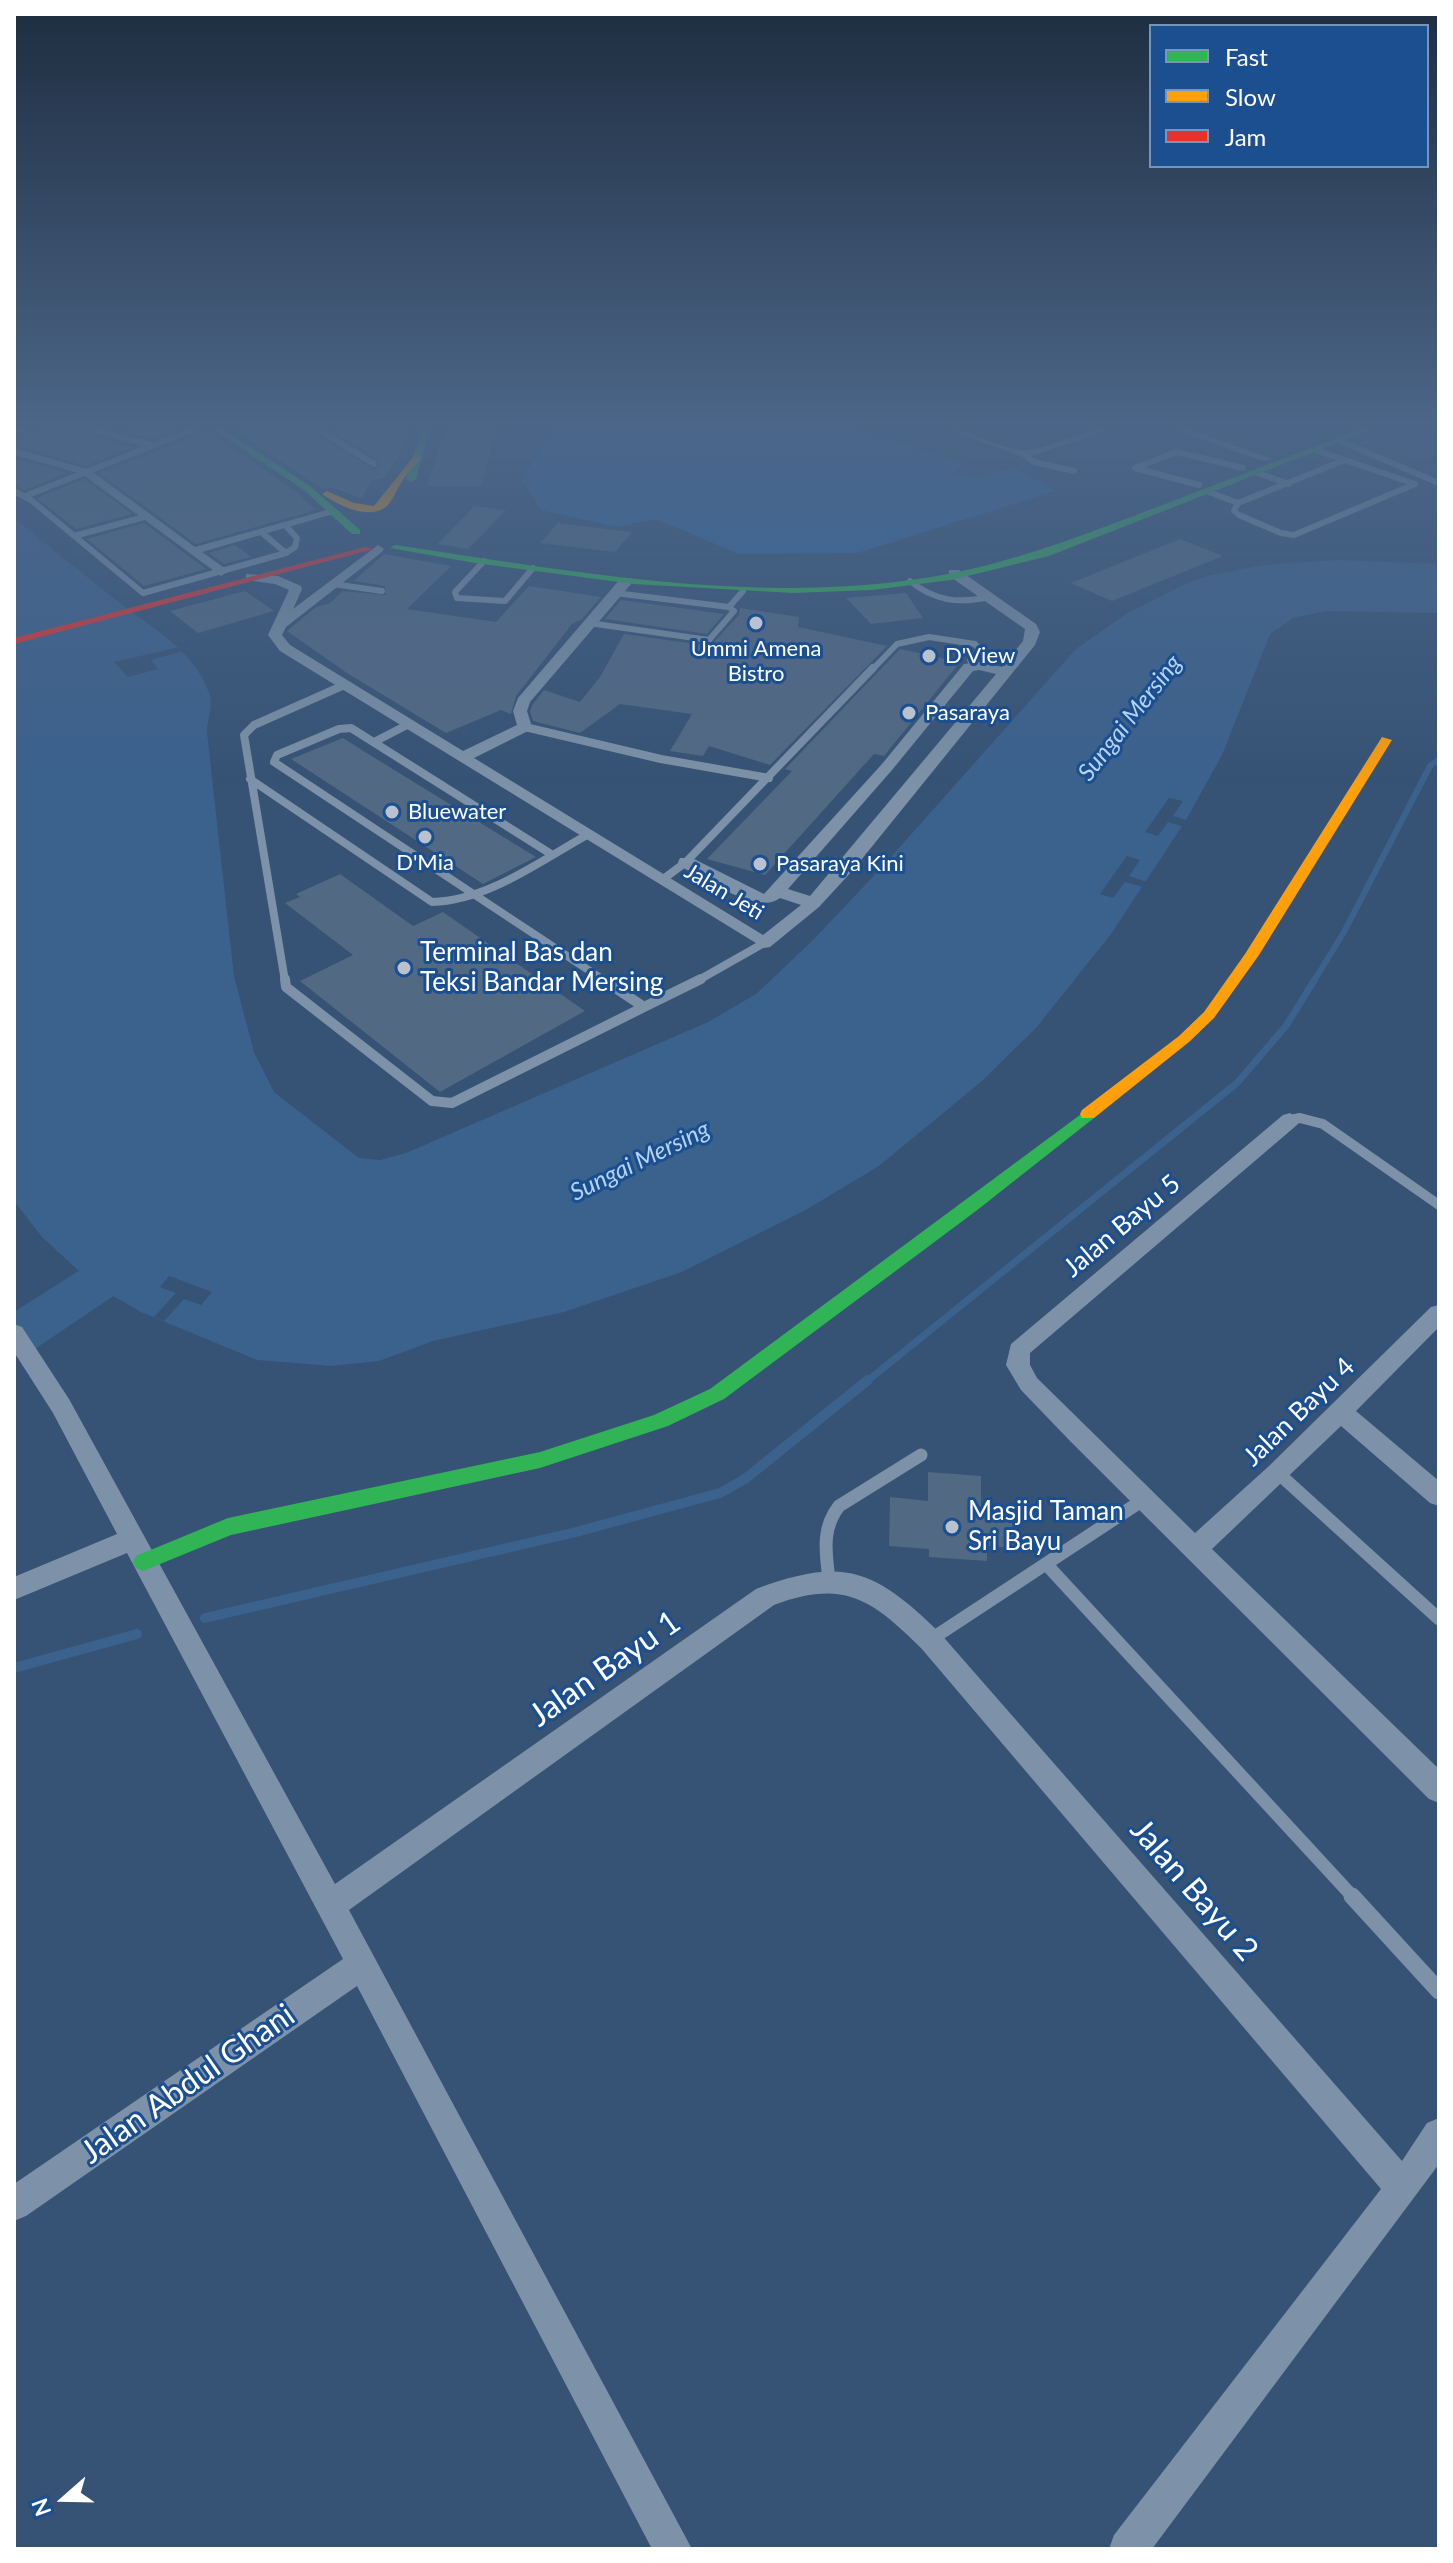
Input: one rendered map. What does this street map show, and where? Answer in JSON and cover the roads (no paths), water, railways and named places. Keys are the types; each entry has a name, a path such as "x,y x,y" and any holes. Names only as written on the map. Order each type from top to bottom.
{"main road":[{"path":"251,577 323,554 333,548"},
{"path":"371,548 533,568 621,587 743,591 910,581 1034,557 1057,548"},
{"path":"14,641 218,580 251,577 385,548"},
{"path":"482,548 621,572 751,584 913,573 1033,548"},
{"path":"137,1551 225,1527 548,1457 635,1432 683,1413 717,1394 970,1207 1184,1039 1209,1015 1252,955 1386,740"}],"street":[{"path":"189,548 218,580"},
{"path":"193,551 205,548"},
{"path":"277,628 381,549"},
{"name":"Jalan Jeti","path":"277,628 275,635 285,648 342,686 764,943 813,903 847,866 1006,672 1033,632 1023,620 954,573"},
{"path":"251,577 278,580 296,589 277,628"},
{"path":"462,758 525,727 520,711 523,701 621,587"},
{"path":"686,862 759,899 768,899 887,767 969,667 1006,672"},
{"path":"777,891 813,903"},
{"name":"Jalan Bayu 5","path":"1143,1500 1029,1384 1018,1365 1019,1350 1290,1120"},
{"name":"Jalan Bayu 4","path":"1196,1548 1278,1473 1439,1313"},
{"path":"14,1333 61,1406 673,2549"},
{"path":"1340,1411 1439,1496"},
{"path":"1143,1500 1196,1548 1439,1789"},
{"path":"14,1589 137,1551"},
{"name":"Jalan Bayu 1","path":"330,1905 765,1597 798,1583 829,1580 861,1586 894,1604 930,1640"},
{"name":"Jalan Bayu 2","path":"930,1640 1403,2188"},
{"name":"Jalan Abdul Ghani","path":"14,2204 362,1964"},
{"path":"1128,2549 1403,2188 1439,2135"}],"lane":[{"path":"88,548 143,593 218,580 286,553 291,548"},
{"path":"280,548 286,553"},
{"path":"484,561 455,592 457,598 505,601 533,568"},
{"path":"910,581 951,602 964,603 989,597"},
{"path":"333,584 382,591"},
{"path":"589,623 709,640 734,611 729,607 621,587"},
{"path":"729,607 743,591"},
{"path":"662,880 686,862 897,644 929,637 975,644 979,650 970,660 973,666"},
{"path":"342,686 254,725 244,735 286,987 432,1101 463,1100 710,975 764,943"},
{"path":"374,742 407,725"},
{"path":"525,727 661,759 769,778"},
{"path":"551,854 351,728 339,729 277,755 274,762 644,1007"},
{"path":"250,779 432,902 449,903 474,893 587,835"},
{"path":"1290,1120 1300,1118 1323,1124 1439,1205"},
{"path":"829,1580 825,1534 828,1517 839,1506 921,1455"},
{"path":"1278,1473 1439,1619"},
{"path":"930,1640 1143,1500"},
{"path":"1047,1565 1439,1991"}],"water":[{"name":"Sungai Mersing","path":"14,548 51,548 183,652 203,679 211,700 207,732 234,976 254,1052 274,1092 359,1158 380,1160 406,1153 708,1022 756,994 813,940 882,867 1076,649 1126,614 1207,576 1263,565 1338,560 1439,564 1439,613 1326,611 1293,618 1270,634 1222,755 1186,820 1111,934 1036,1028 982,1081 879,1166 804,1211 682,1272 564,1312 433,1341 379,1361 331,1366 257,1360 141,1312 94,1285 42,1237 14,1201"}],"waterway":[{"path":"1314,981 1344,932 1430,766 1439,759"},
{"path":"866,1382 1237,1083 1286,1026 1315,979"},
{"path":"14,1337 150,1248"},
{"path":"205,1618 576,1532 720,1493 745,1479 868,1380"},
{"path":"14,1668 137,1634"}],"place":[{"name":"Ummi Amena Bistro","path":"756,623"},
{"name":"D'View","path":"929,656"},
{"name":"Pasaraya","path":"909,713"},
{"name":"Bluewater","path":"392,812"},
{"name":"D'Mia","path":"425,837"},
{"name":"Pasaraya Kini","path":"760,864"},
{"name":"Terminal Bas dan Teksi Bandar Mersing","path":"404,968"},
{"name":"Masjid Taman Sri Bayu","path":"952,1527"}]}
